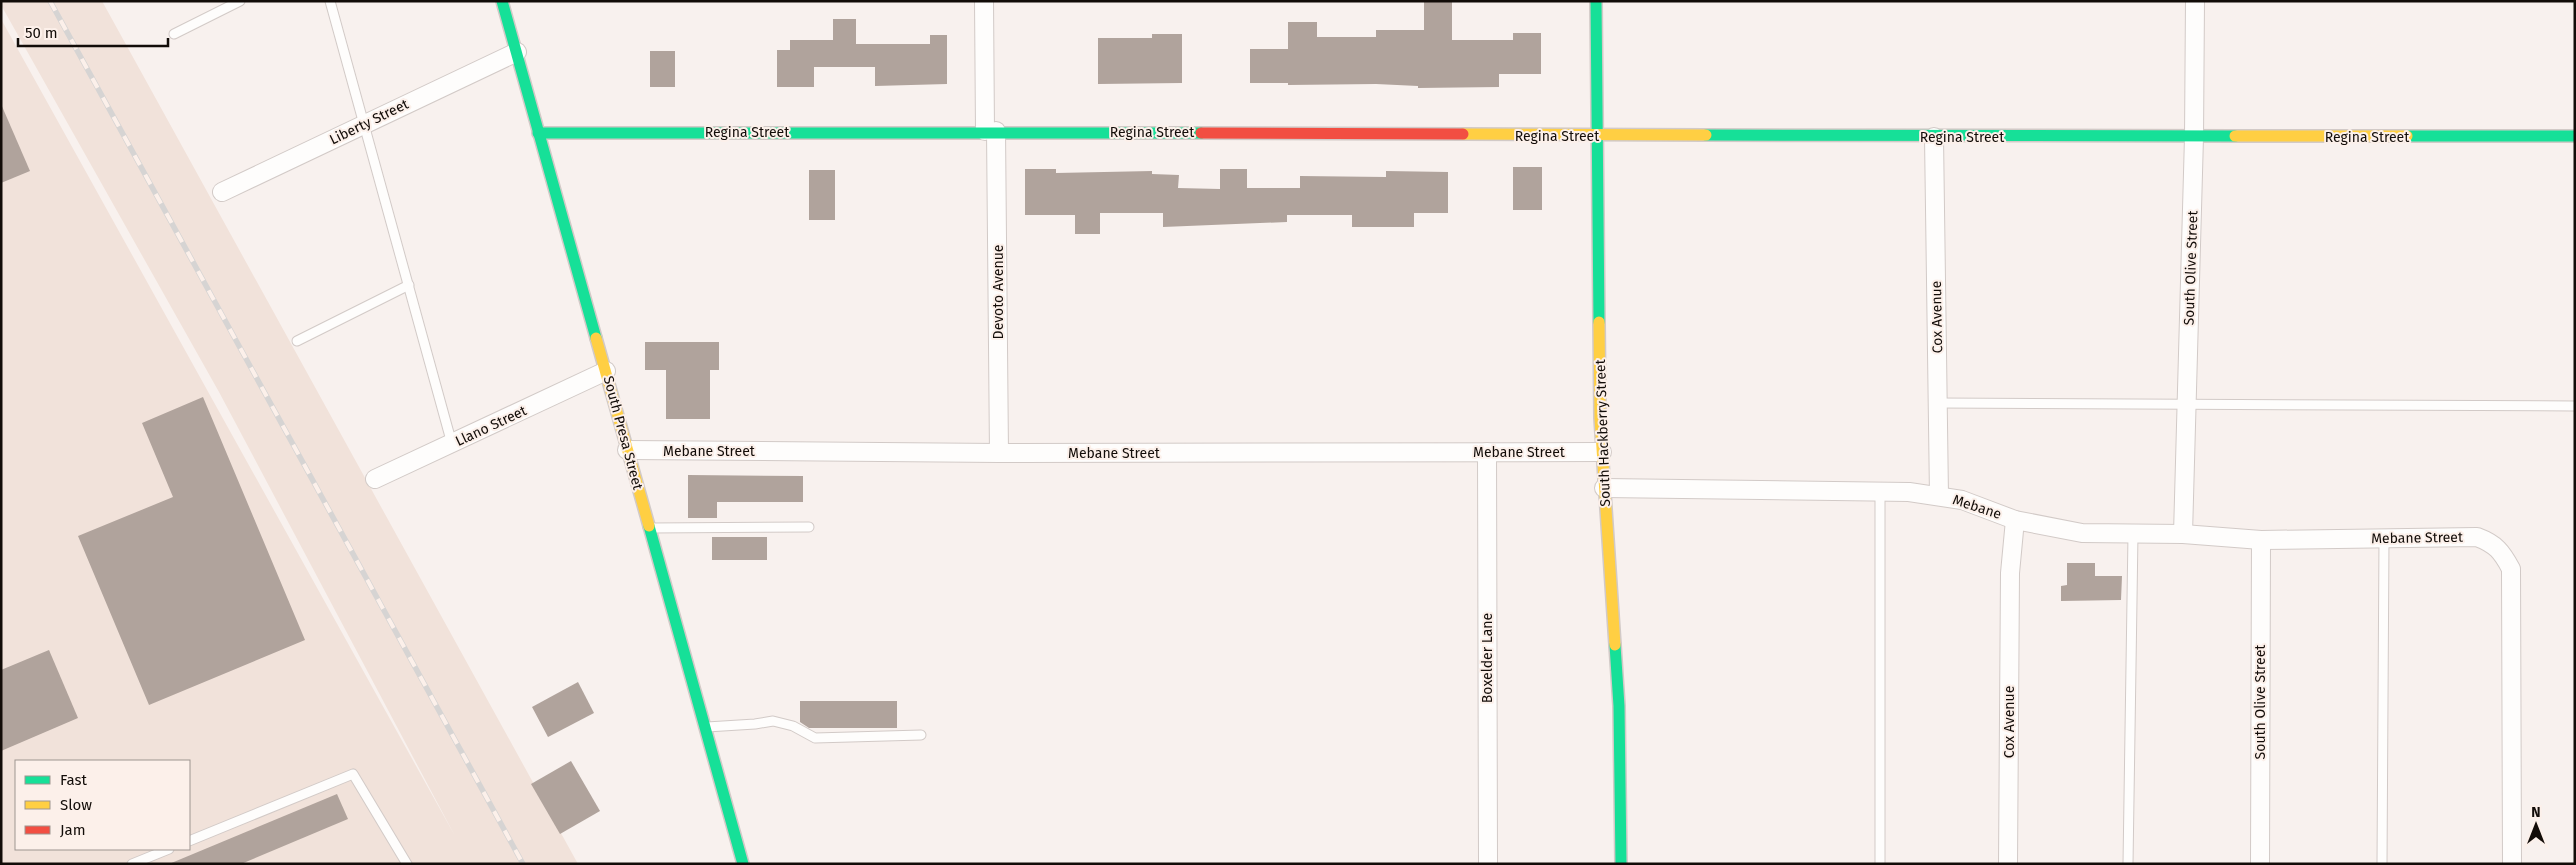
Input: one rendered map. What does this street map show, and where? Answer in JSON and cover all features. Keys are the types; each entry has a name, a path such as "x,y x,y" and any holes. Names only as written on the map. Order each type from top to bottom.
{"street":[{"name":"South Presa Street","path":"502,1 743,864"},
{"name":"Devoto Avenue","path":"984,1 991,131 999,453"},
{"name":"South Hackberry Street","path":"1596,1 1596,136 1602,452 1619,706 1621,864"},
{"name":"South Olive Street","path":"2183,534 2194,137 2195,1"},
{"name":"Liberty Street","path":"222,192 516,52"},
{"name":"Regina Street","path":"538,133 991,131 1596,136 2575,136"},
{"name":"Cox Avenue","path":"1934,137 1940,496"},
{"name":"Llano Street","path":"375,479 606,371"},
{"name":"Mebane Street","path":"627,450 999,453 1602,452"},
{"name":"Boxelder Lane","path":"1487,452 1488,864"},
{"path":"1604,488 1880,491 1940,496"},
{"name":"Mebane","path":"1940,496 1982,506 2015,520"},
{"name":"Mebane Street","path":"2015,520 2082,533 2183,534 2261,540 2477,537 2492,542 2501,550 2511,569 2512,864"},
{"name":"Cox Avenue","path":"2008,864 2010,573 2015,520"},
{"name":"South Olive Street","path":"2260,864 2261,540"}],"lane":[{"path":"174,34 240,1"},
{"path":"330,1 452,444"},
{"path":"297,341 409,285"},
{"path":"1938,403 2187,406 2575,406"},
{"path":"1880,491 1880,864"},
{"path":"649,528 810,527"},
{"path":"2128,864 2133,534"},
{"path":"2382,864 2384,538"},
{"path":"705,727 755,724 773,720 792,726 815,738 921,735"},
{"path":"190,840 352,774 407,864"},
{"path":"132,864 167,850"}],"shaded area":[{"path":"1,1 102,1 578,864 1,864 1,19 455,836 219,392 1,5"}],"building":[{"path":"1424,1 1452,1 1452,40 1513,40 1513,33 1541,33 1541,74 1499,74 1499,87 1418,88 1418,86 1376,84 1288,85 1288,83 1250,83 1250,49 1288,49 1288,22 1317,22 1317,37 1376,37 1376,30 1424,30"},
{"path":"833,19 856,19 856,44 930,44 930,35 947,35 947,84 875,86 875,67 814,67 814,87 777,87 777,50 790,50 790,40 833,40"},
{"path":"1152,34 1182,34 1182,83 1098,84 1098,38 1152,38"},
{"path":"650,51 675,51 675,87 650,87"},
{"path":"1,104 30,171 1,183"},
{"path":"1513,167 1542,167 1542,210 1513,210"},
{"path":"1025,169 1056,169 1056,173 1152,171 1152,174 1179,175 1178,188 1220,189 1220,169 1247,169 1247,188 1300,188 1300,176 1386,177 1386,171 1448,172 1448,213 1414,213 1414,227 1352,227 1352,215 1287,215 1287,222 1163,227 1163,213 1100,213 1100,234 1075,234 1075,215 1025,215"},
{"path":"809,170 835,170 835,220 809,220"},
{"path":"645,342 719,342 719,370 710,370 710,419 666,419 666,370 645,370"},
{"path":"203,397 305,640 149,705 78,536 173,497 142,423"},
{"path":"688,475 803,476 803,502 717,502 717,518 688,518"},
{"path":"712,537 767,537 767,560 712,560"},
{"path":"2067,563 2095,563 2095,576 2122,576 2121,600 2061,601 2061,586 2067,585"},
{"path":"49,650 78,718 1,751 1,670"},
{"path":"578,682 594,713 548,737 532,707"},
{"path":"800,701 897,701 897,728 809,728 800,722"},
{"path":"571,761 600,811 560,834 531,784"},
{"path":"337,794 348,819 241,864 169,864"}],"railway":[{"path":"50,1 523,864"}],"traffic: fast":[{"path":"502,1 596,338"},
{"path":"1596,1 1599,322"},
{"path":"538,133 1201,133"},
{"path":"1706,135 2235,136"},
{"path":"2407,136 2575,136"},
{"path":"649,526 743,864"},
{"path":"1615,645 1619,706 1621,864"}],"traffic: slow":[{"path":"1463,134 1706,135"},
{"path":"2235,136 2407,136"},
{"path":"1599,322 1600,418 1615,645"},
{"path":"596,338 649,526"}],"traffic: jam":[{"path":"1201,133 1463,134"}]}
